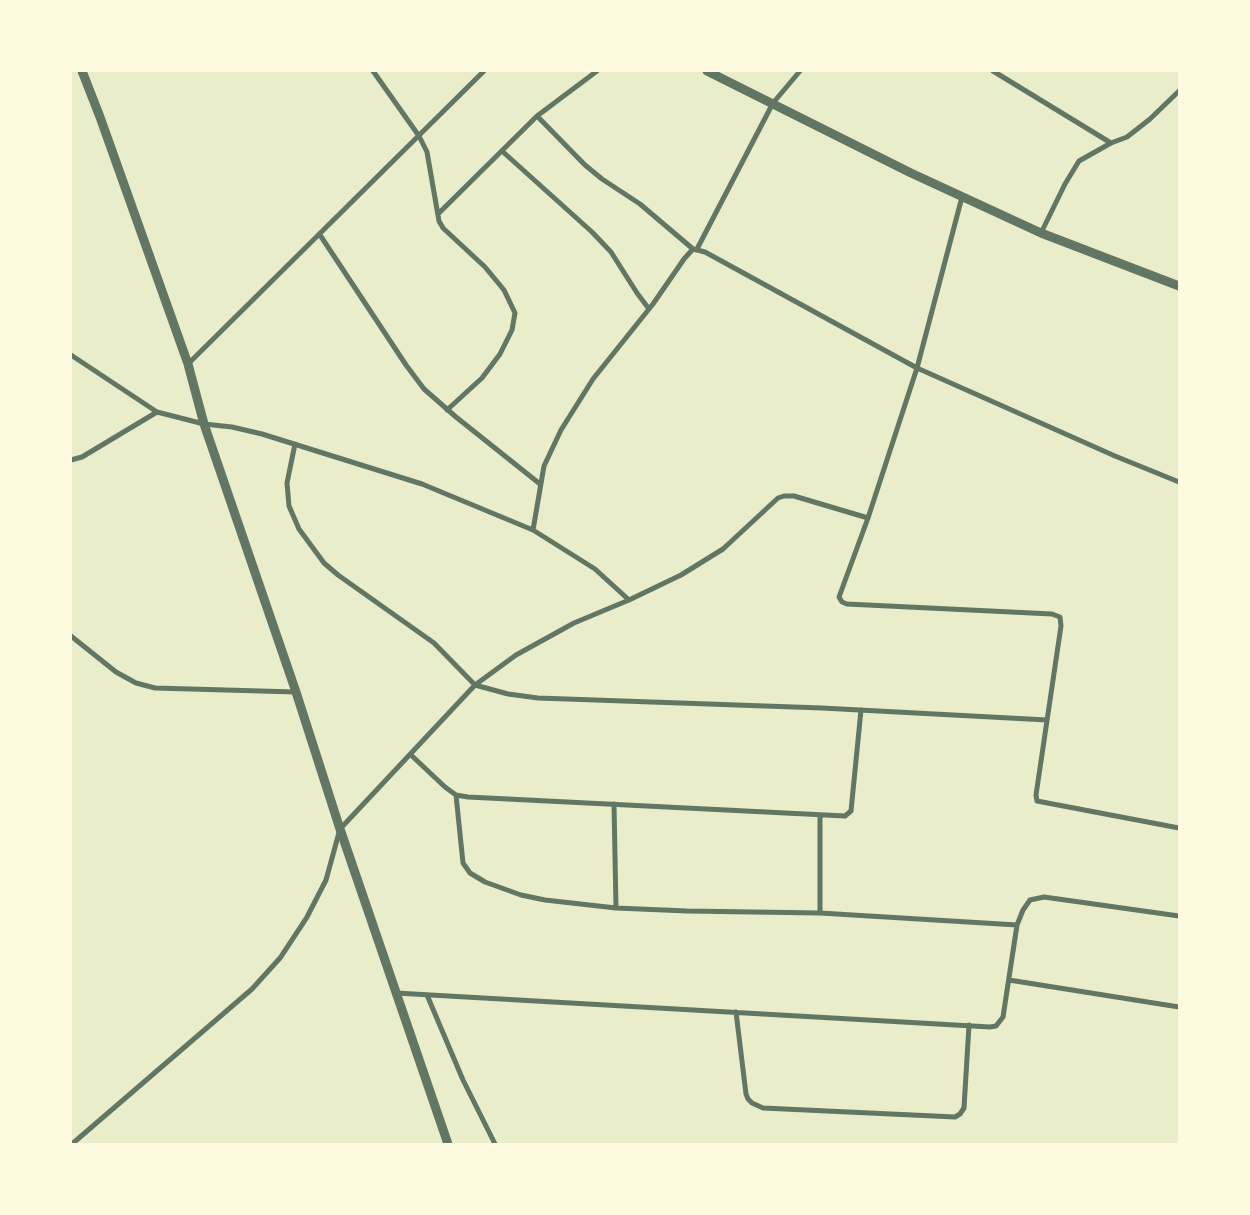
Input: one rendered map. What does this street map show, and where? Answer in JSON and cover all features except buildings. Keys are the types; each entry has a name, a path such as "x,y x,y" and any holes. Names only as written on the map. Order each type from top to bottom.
{"street":[{"path":"82,71 188,364 204,424 448,1144"},
{"path":"373,71 419,136 427,152 438,214 443,228 485,267 504,290 515,313 512,330 500,354 482,378 448,410"},
{"path":"188,364 484,71"},
{"path":"438,214 537,116 597,71"},
{"path":"707,71 962,197 1041,233 1179,286"},
{"path":"532,530 544,466 561,430 593,379 649,309 684,259 695,249 773,104 800,71"},
{"path":"993,71 1110,143"},
{"path":"1041,233 1065,184 1080,162 1110,143 1127,137 1150,119 1179,91"},
{"path":"537,116 585,165 602,179 640,204 695,249 705,252 916,368 1115,456 1179,482"},
{"path":"502,151 592,232 616,259 649,309"},
{"path":"962,197 916,368 868,518 838,597 847,604 1052,614 1060,617 1061,626 1036,795 1037,801 1179,828"},
{"path":"320,234 406,365 424,389 540,484"},
{"path":"71,355 157,412 204,424 232,427 295,444 422,484 532,530 595,568 629,600"},
{"path":"71,460 82,457 157,412"},
{"path":"295,444 287,483 289,506 299,529 324,563 434,643 475,685 508,694 538,698 861,710 1047,720"},
{"path":"72,1144 252,990 280,958 307,917 326,880 340,829 475,685 516,655 574,622 629,600 681,575 723,549 774,502 784,496 800,498 868,518"},
{"path":"71,636 116,672 136,683 155,688 296,692"},
{"path":"411,755 456,795 506,800 845,816 851,811 861,710"},
{"path":"456,795 463,863 470,874 485,882 545,900 616,908 687,912 820,913 1017,925"},
{"path":"614,804 616,908"},
{"path":"820,814 820,913"},
{"path":"396,993 990,1027 996,1026 1003,1017 1017,925 1023,910 1030,900 1044,897 1179,916"},
{"path":"1009,980 1179,1007"},
{"path":"427,995 463,1080 495,1144"},
{"path":"736,1012 746,1094 752,1103 763,1108 955,1117 964,1108 969,1025"}]}
